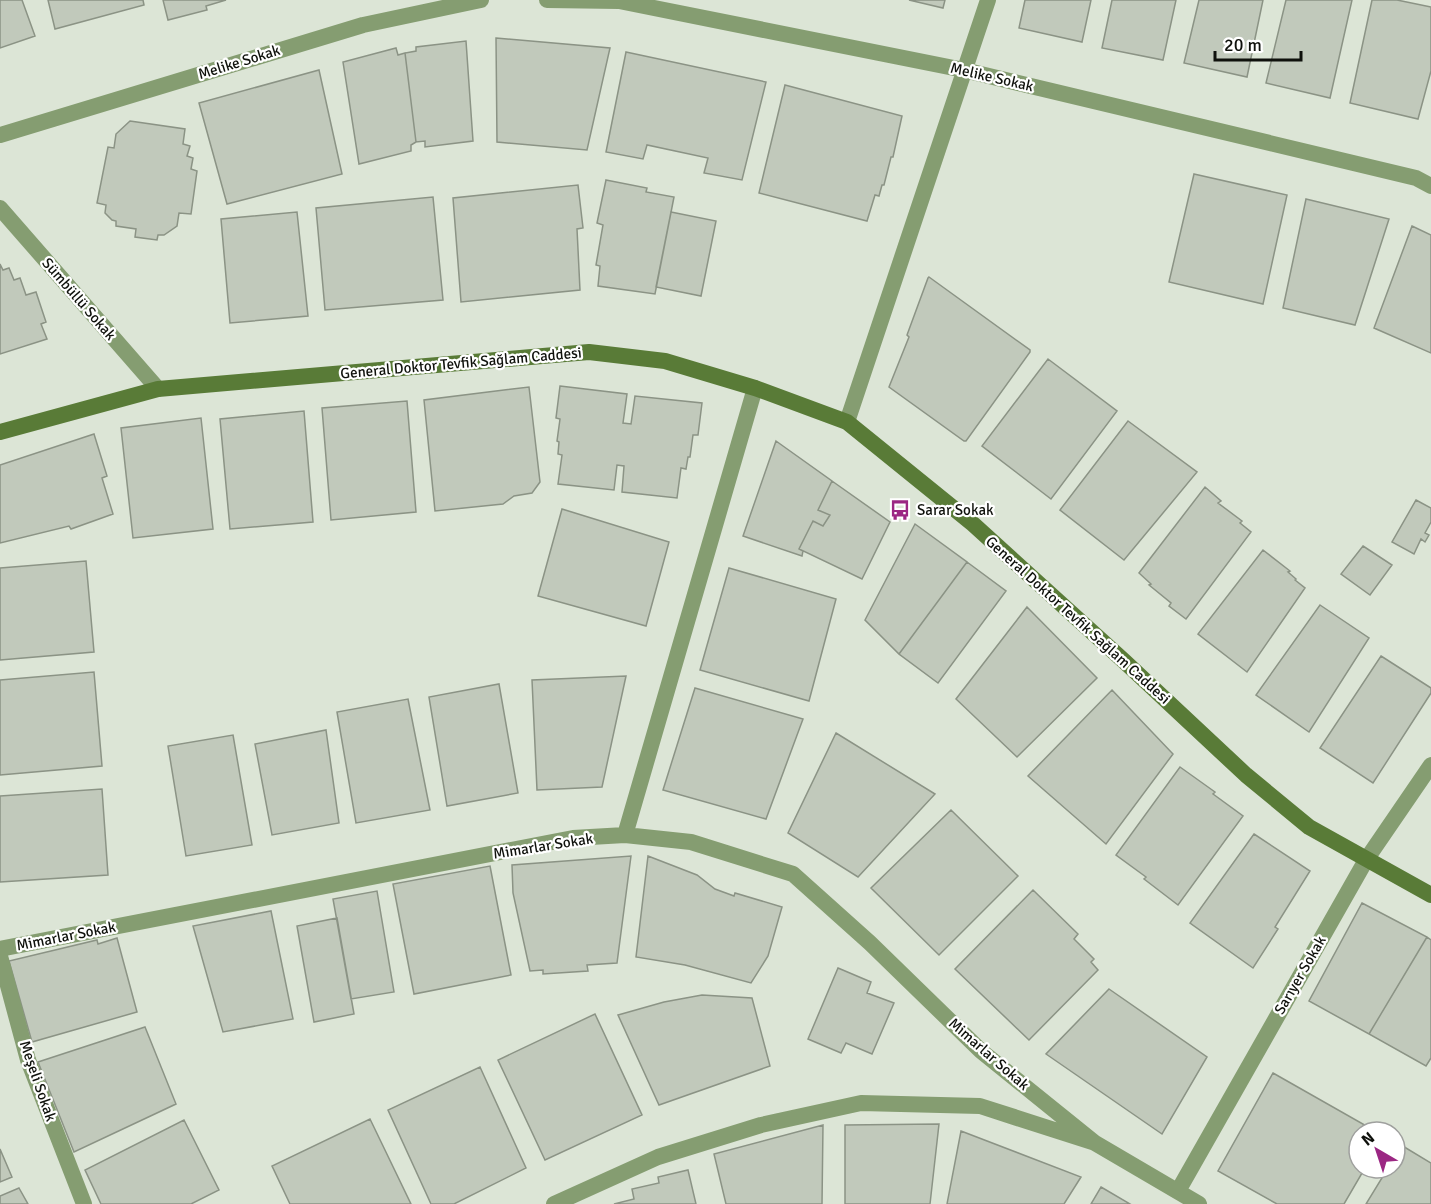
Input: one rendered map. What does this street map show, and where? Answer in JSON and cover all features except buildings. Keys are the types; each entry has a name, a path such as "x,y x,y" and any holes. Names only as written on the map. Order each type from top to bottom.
{"main road":[{"name":"General Doktor Tevfik Sağlam Caddesi","path":"0,432 158,389 589,351 665,361 755,388 847,422 973,524 1246,775 1309,827 1431,896"}],"street":[{"name":"Melike Sokak","path":"0,135 363,25 481,0"},
{"name":"Melike Sokak","path":"547,0 619,2 964,70 1416,178 1431,186"},
{"path":"847,422 988,0"},
{"name":"Sümbüllü Sokak","path":"0,208 158,389"},
{"path":"625,835 755,388"},
{"name":"Sarıyer Sokak","path":"1178,1191 1366,860 1431,765"},
{"name":"Mimarlar Sokak","path":"0,949 573,838 625,835 692,842 793,874 870,943 981,1051 1095,1143 1199,1204"},
{"name":"Meşeli Sokak","path":"0,956 28,1060 84,1204"},
{"name":"Mimarlar Sokak","path":"554,1204 658,1157 760,1125 861,1103 980,1106 1095,1143"}],"place":[{"name":"Sarar Sokak","path":"900,510"}]}
